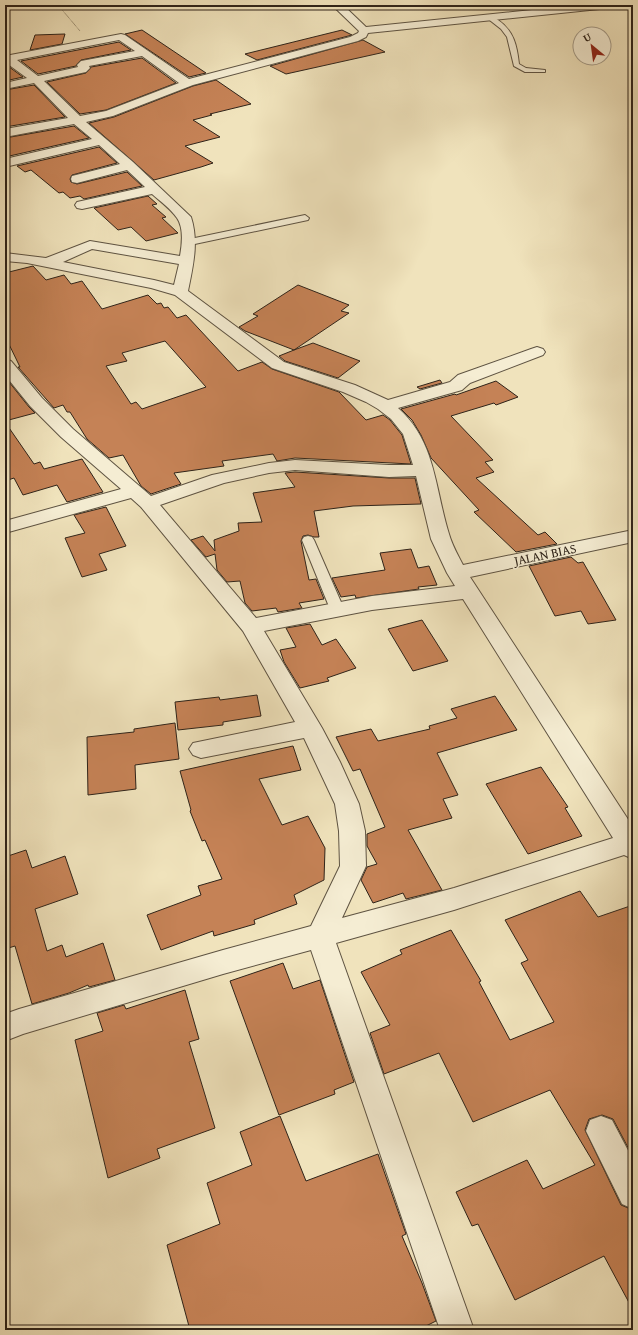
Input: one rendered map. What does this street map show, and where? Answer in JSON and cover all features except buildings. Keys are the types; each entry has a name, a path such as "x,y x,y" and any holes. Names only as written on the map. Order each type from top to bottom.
{"street":[{"path":"337,5 364,30 609,5"},
{"path":"5,133 76,120 124,109 188,84 354,39 362,35 364,30"},
{"path":"7,59 121,37 188,84"},
{"path":"5,86 82,70 85,68 82,65 83,63 143,53"},
{"path":"7,59 35,79 76,120 129,165 184,216 190,242 180,292"},
{"path":"5,163 55,157 100,141"},
{"path":"77,179 129,165"},
{"path":"82,205 155,189"},
{"path":"48,263 90,245 186,261"},
{"path":"5,257 27,259 154,284 180,292 278,365 324,379 372,398 386,406 404,423 415,439 440,536 457,573 631,845 454,899 320,935 34,1018 5,1028"},
{"path":"386,406 456,386 466,379 538,352"},
{"path":"5,364 36,402 67,433 141,498 251,626 328,762 346,804 352,831 353,866 320,935 457,1330"},
{"path":"5,527 141,498 269,468 295,465 389,471 423,470"},
{"name":"JALAN BIAS","path":"457,573 633,536"},
{"path":"251,626 337,609 468,591"},
{"path":"201,749 310,728"},
{"path":"601,1131 633,1193"}],"lane":[{"path":"489,17 499,24 511,38 516,65 518,68 523,70 543,71"},
{"path":"190,242 305,218"},
{"path":"308,540 337,609"}],"path":[{"path":"58,5 89,42"}]}
